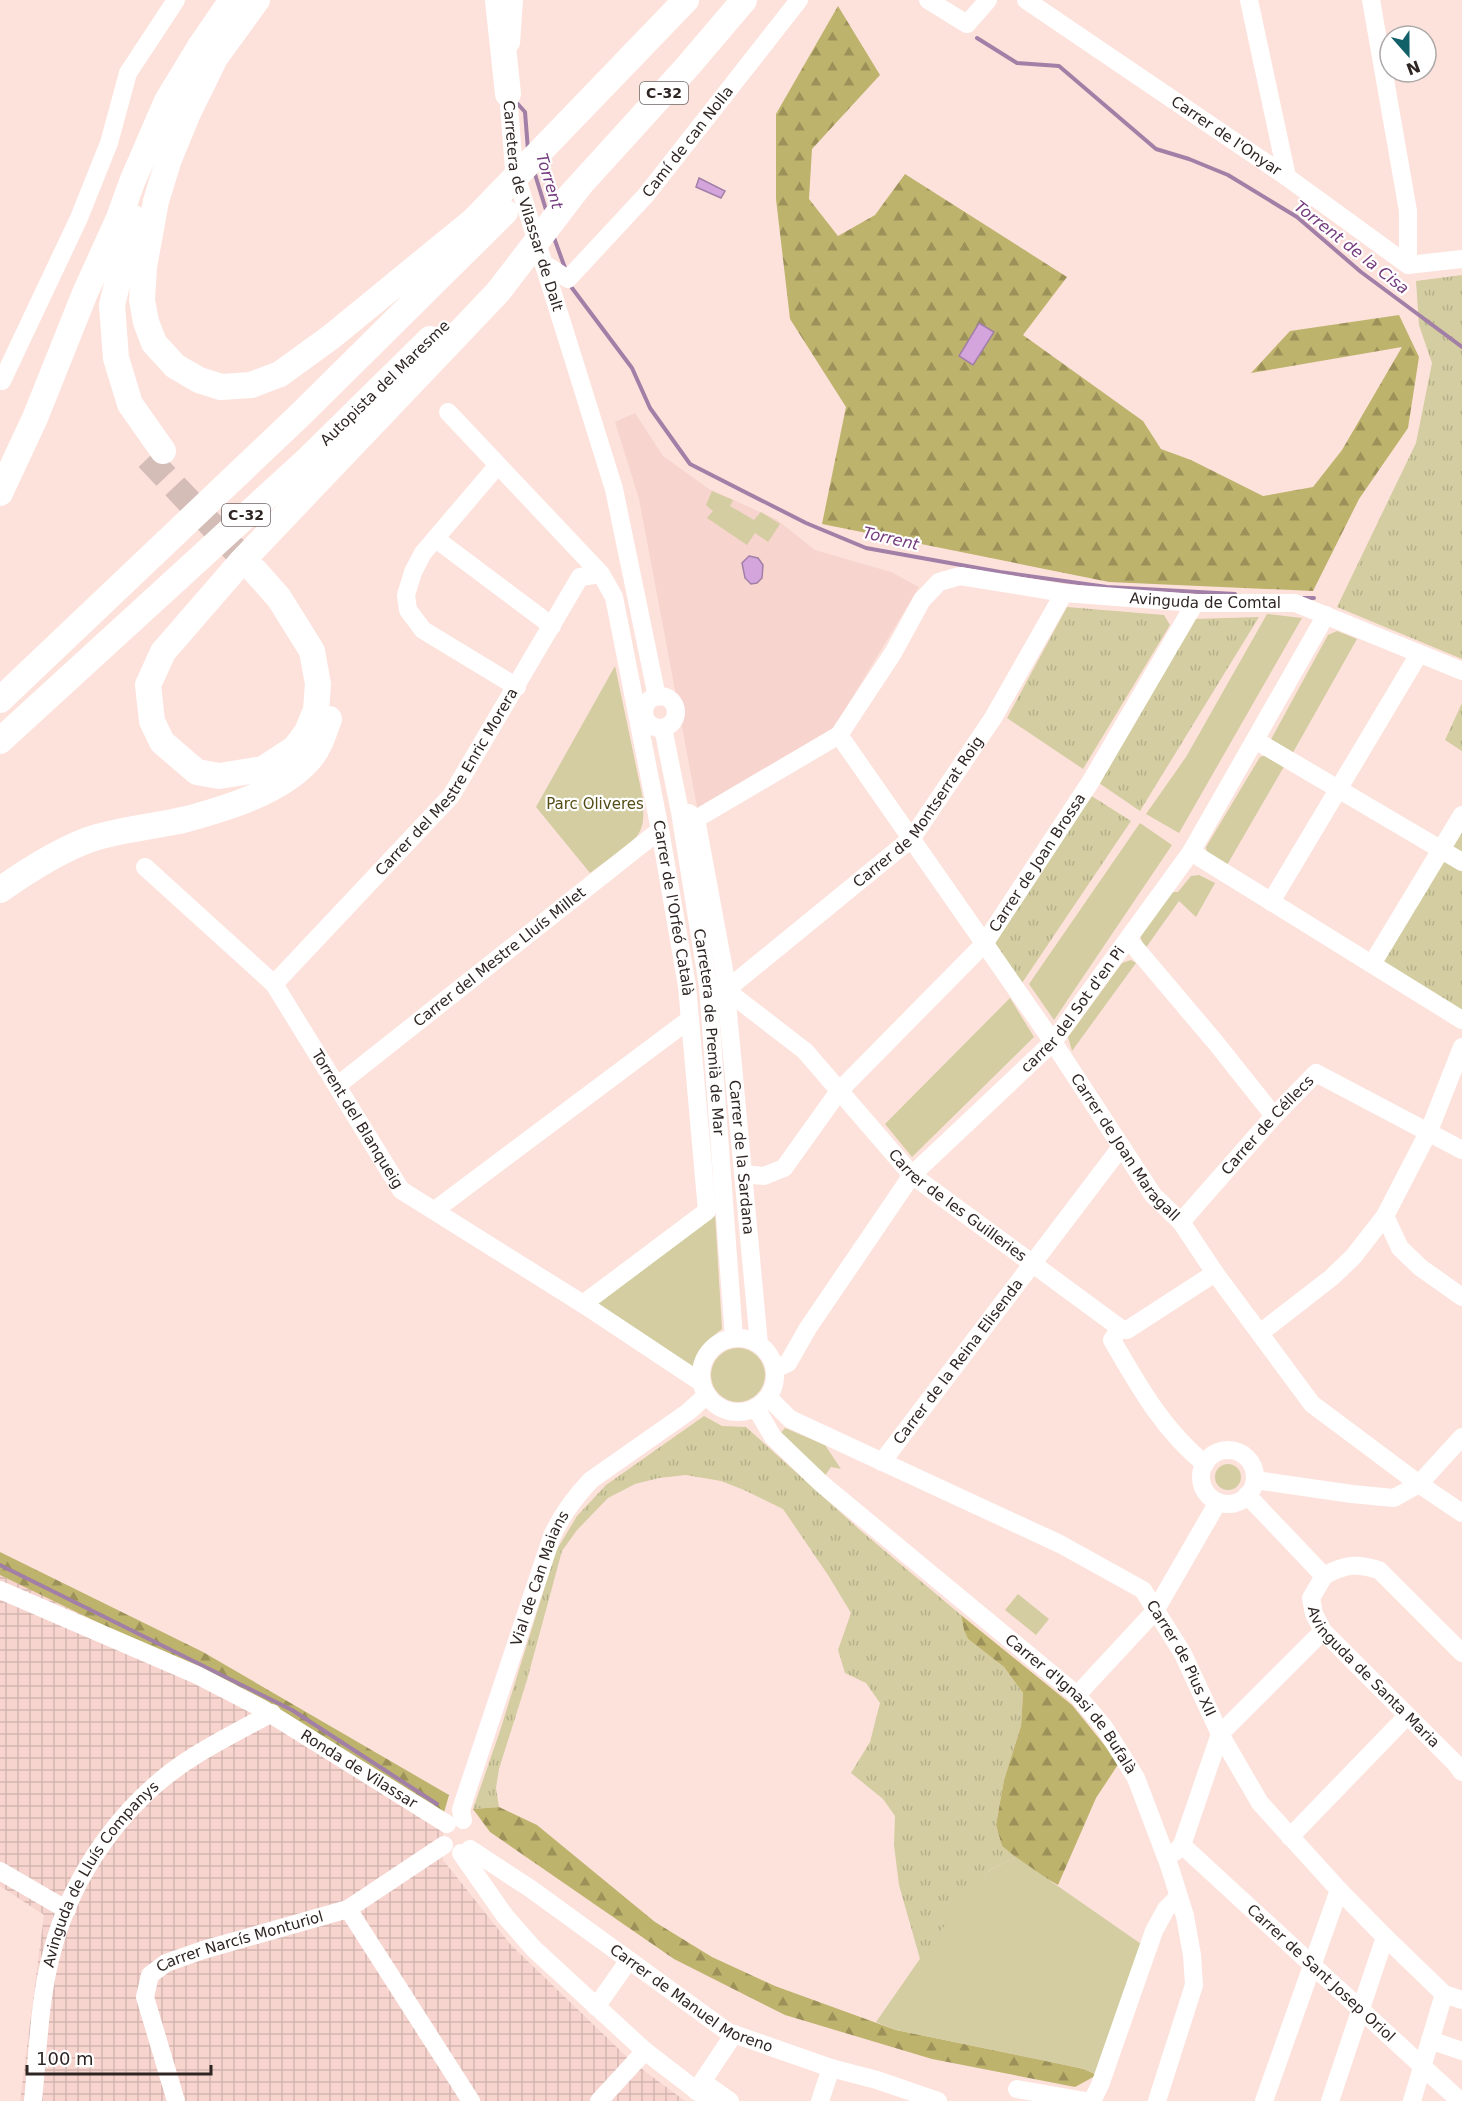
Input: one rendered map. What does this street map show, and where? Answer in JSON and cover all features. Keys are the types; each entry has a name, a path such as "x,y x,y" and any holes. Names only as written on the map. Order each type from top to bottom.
{"highway":[{"path":"0,492 35,418 85,293 119,218 167,101 232,0"},
{"path":"257,0 214,60 188,113 169,159 156,201 144,267 142,300 146,322 154,343 175,366 199,380 221,387 251,385 280,374 478,228 559,145 686,0"},
{"name":"C-32","path":"559,145 649,57 696,0"},
{"name":"C-32","path":"254,564 580,185 688,66 744,0"},
{"path":"508,94 509,4"},
{"path":"119,218 99,310 101,363 119,411 156,454 130,404 116,358 112,305 130,225 157,155 194,79 214,60"},
{"name":"C-32","path":"0,700 293,423 478,228"},
{"name":"Autopista del Maresme","path":"0,741 492,287"},
{"path":"254,564 279,598 312,651 318,684 316,710 308,732 295,748 263,769 219,776 197,771 162,742 152,721 148,685 163,652 254,564"},
{"path":"0,890 30,868 88,840 186,819 262,794 289,779 310,759 321,741 332,712 334,683 326,646 305,607 254,564"}],"street":[{"path":"2,381 79,218 108,143 128,73 176,0"},
{"name":"Camí de can Nolla","path":"556,299 568,279 646,195 799,0"},
{"path":"928,0 967,24 988,0"},
{"name":"Carrer de l'Onyar","path":"1026,0 1287,177 1408,266"},
{"path":"1250,0 1287,177"},
{"path":"1371,0 1408,211 1408,266 1462,260"},
{"name":"Carretera de Vilassar de Dalt","path":"508,94 514,169 614,489 632,573"},
{"path":"543,263 568,279"},
{"path":"448,412 604,578 619,582 632,573 651,701 644,712 652,730 670,724 675,718 676,709 672,702 665,697 651,701"},
{"path":"498,465 423,554 413,572 406,596 408,610 423,630 517,687"},
{"path":"436,539 552,626"},
{"name":"Avinguda de Comtal","path":"839,735 893,652 922,600 939,582 960,576 1064,593 1195,603 1295,603 1462,671"},
{"name":"Carrer del Mestre Enric Morera","path":"274,984 452,796 580,577 604,578"},
{"name":"Carrer de l'Orfeó Català","path":"583,1304 707,1211 687,986 660,830 652,730 632,687 614,597 604,578"},
{"name":"Carrer de Montserrat Roig","path":"726,990 912,838 993,718 1064,593"},
{"name":"Carrer de Joan Brossa","path":"743,1174 764,1176 784,1168 839,1091 984,944 1091,781 1195,603"},
{"name":"carrer del Sot d'en Pi","path":"775,1369 788,1363 808,1328 912,1174 1053,1042 1191,852 1326,615"},
{"path":"1271,902 1419,654"},
{"path":"632,687 651,701"},
{"name":"Carretera de Premià de Mar","path":"652,730 678,802 708,986 734,1338"},
{"path":"678,802 696,819 839,735"},
{"name":"Carrer de Joan Maragall","path":"839,735 1053,1042 1154,1196 1182,1222 1215,1273 1312,1404 1419,1484 1462,1513"},
{"path":"1255,740 1462,862"},
{"path":"1372,964 1462,815"},
{"name":"Carrer de la Sardana","path":"696,819 724,970 759,1344"},
{"name":"Carrer del Mestre Lluís Millet","path":"338,1085 660,830"},
{"path":"1191,852 1462,1020"},
{"name":"Torrent del Blanqueig","path":"146,867 274,984 401,1190 583,1304 705,1389"},
{"path":"1128,939 1274,1116"},
{"name":"Carrer de les Guilleries","path":"726,990 805,1052 912,1174 1120,1328"},
{"path":"435,1210 690,1018"},
{"path":"1260,1333 1331,1278 1353,1257 1384,1216 1429,1131 1462,1047"},
{"name":"Carrer de Céllecs","path":"1182,1222 1274,1116 1316,1072 1462,1150"},
{"name":"Carrer de la Reina Elisenda","path":"882,1462 1121,1147"},
{"path":"1384,1216 1400,1248 1421,1268 1462,1297"},
{"path":"1204,1464 1185,1448 1162,1422 1112,1340 1120,1328 1127,1330 1215,1273"},
{"path":"734,1338 752,1340 759,1344 767,1350 775,1369 776,1379 762,1403 736,1412 715,1404 705,1389 701,1371 711,1349 721,1342 734,1338"},
{"name":"Vial de Can Maians","path":"455,1822 559,1521 579,1492 591,1480 679,1418 705,1389"},
{"name":"Carrer de Pius XII","path":"762,1403 790,1419 1060,1544 1143,1590 1184,1654 1220,1734 1260,1803 1385,1937 1453,1997"},
{"name":"Carrer d'Ignasi de Bufalà","path":"762,1403 773,1437 822,1484 1077,1695 1104,1727 1128,1763 1167,1859 1185,1916 1192,1955 1194,1985 1158,2100"},
{"path":"1251,1487 1394,1498 1419,1484 1462,1437"},
{"path":"1222,1450 1240,1453 1248,1459 1253,1468 1251,1487 1236,1502 1218,1502 1203,1488 1201,1478 1204,1464 1222,1450"},
{"name":"Avinguda de Santa Maria","path":"1251,1487 1324,1576 1311,1598 1314,1614 1323,1631 1407,1716 1460,1764"},
{"path":"1077,1695 1155,1611 1218,1502"},
{"path":"1324,1576 1347,1565 1363,1565 1379,1570 1462,1653"},
{"name":"Ronda de Vilassar","path":"0,1590 197,1675 272,1713 455,1822"},
{"path":"1167,1859 1182,1845 1220,1734 1323,1631"},
{"name":"Avinguda de Lluís Companys","path":"33,2101 46,1982 52,1951 83,1876 105,1840 142,1797 169,1774 195,1755 272,1713"},
{"path":"1290,1837 1407,1716"},
{"path":"455,1822 472,1827 475,1832 475,1839 465,1851 450,1851 444,1845 442,1834 455,1822"},
{"name":"Carrer Narcís Monturiol","path":"176,2101 145,1997 150,1976 166,1963 203,1950 348,1909 444,1845"},
{"name":"Carrer de Sant Josep Oriol","path":"1182,1845 1460,2101"},
{"path":"465,1851 505,1916 534,1949 645,2052 703,2091 730,2101"},
{"name":"Carrer de Manuel Moreno","path":"465,1851 531,1889 728,2032 831,2068 877,2080 938,2101"},
{"path":"0,1871 67,1910"},
{"path":"1264,2101 1339,1890"},
{"path":"1092,2101 1100,2085 1154,1931 1166,1909 1178,1897"},
{"path":"348,1909 471,2101"},
{"path":"1330,2101 1385,1937"},
{"path":"596,2007 629,1960"},
{"path":"1412,2101 1431,2040 1453,1997"},
{"path":"703,2091 734,2034"},
{"path":"1431,2040 1462,2051"},
{"path":"599,2101 645,2052"},
{"path":"820,2101 831,2068"},
{"path":"1017,2089 1085,2101"}],"shaded area":[{"path":"699,178 725,191 721,198 696,187"},
{"path":"979,323 994,332 973,365 959,356"},
{"path":"635,413 663,456 709,489 776,519 815,550 891,572 919,587 832,731 698,812 639,499 615,422"},
{"path":"749,556 758,558 763,565 762,578 757,583 751,584 745,578 742,563"},
{"path":"0,1575 278,1710 443,1816 443,1860 510,1944 631,2061 685,2101 20,2101 44,1915 0,1886"}],"green space":[{"path":"838,6 880,75 812,149 809,199 838,236 875,215 905,174 1067,277 1023,335 1143,421 1161,449 1191,460 1263,496 1313,487 1342,450 1402,347 1251,373 1290,331 1399,315 1419,357 1408,428 1359,499 1313,591 1109,582 822,524 846,407 790,319 776,199 776,114"},
{"path":"1462,275 1462,659 1337,607 1416,443 1432,363 1419,325 1416,281"},
{"path":"712,491 733,500 730,506 754,520 761,512 780,524 768,542 755,533 747,545 707,518 713,511 706,505"},
{"path":"1067,607 1164,615 1170,625 1083,769 1007,718"},
{"path":"1267,614 1302,618 1179,833 1146,814 1186,757"},
{"path":"1259,617 1140,811 1096,781 1194,619"},
{"path":"1337,631 1357,639 1291,756 1269,743 1328,635"},
{"name":"Parc Oliveres","path":"615,666 643,799 643,821 636,838 590,873 536,807"},
{"path":"1462,703 1462,751 1445,740"},
{"path":"1270,754 1286,763 1227,865 1207,853 1206,847 1260,757"},
{"path":"1090,795 1131,821 1022,983 994,941"},
{"path":"1140,823 1172,845 1054,1020 1029,984"},
{"path":"1462,826 1462,1015 1382,961"},
{"path":"1199,875 1215,883 1196,917 1179,901 1145,949 1140,936 1170,892 1178,892 1191,876"},
{"path":"1131,960 1136,963 1072,1051 1068,1037 1122,963"},
{"path":"1010,998 1034,1037 912,1157 885,1124"},
{"path":"715,1214 722,1329 700,1350 695,1369 592,1303"},
{"path":"733,1348 743,1348 753,1352 761,1360 765,1375 761,1390 753,1398 743,1402 733,1402 723,1398 715,1390 711,1380 711,1370 715,1360 723,1352"},
{"path":"704,1416 722,1426 746,1427 860,1530 961,1615 968,1639 1004,1667 1023,1693 1021,1726 1004,1780 996,1825 1002,1846 1016,1857 990,1870 920,1959 899,1885 894,1845 895,1816 883,1799 851,1773 870,1742 880,1703 866,1683 845,1673 838,1650 851,1613 783,1509 721,1481 686,1475 635,1484 608,1498 577,1530 562,1551 527,1680 499,1769 496,1788 499,1807 473,1809 500,1731 556,1551 577,1516 606,1485"},
{"path":"785,1428 825,1445 841,1469 831,1467 824,1477 778,1436"},
{"path":"1228,1464 1237,1468 1241,1477 1237,1486 1228,1490 1219,1486 1215,1477 1219,1468"},
{"path":"0,1552 203,1652 449,1795 443,1816 278,1710 0,1575"},
{"path":"1018,1594 1049,1619 1036,1635 1005,1610"},
{"path":"961,1615 1072,1705 1119,1763 1096,1798 1058,1885 1029,1868 1002,1846 996,1825 1004,1780 1021,1726 1023,1693 1004,1667 968,1639"},
{"path":"499,1807 537,1825 655,1922 712,1957 775,1986 896,2030 1084,2069 1097,2075 1075,2087 932,2059 785,2015 674,1959 490,1832 473,1809"},
{"path":"1016,1857 1144,1946 1097,2075 1084,2069 896,2030 876,2022 933,1940 990,1870"}],"waterway":[{"name":"Torrent de la Cisa","path":"977,38 1017,63 1059,66 1156,149 1189,159 1228,175 1297,217 1361,272 1462,347"},
{"name":"Torrent","path":"516,102 525,112 528,150"},
{"name":"Torrent","path":"534,171 547,213"},
{"name":"Torrent","path":"553,235 565,268"},
{"name":"Torrent","path":"572,288 632,368 650,408 690,464 806,523 866,548 1000,572 1107,587 1235,594"},
{"name":"Torrent","path":"1303,598 1314,598"},
{"path":"0,1565 292,1710 437,1804"}],"tunnel":[{"path":"148,458 255,571"}]}
